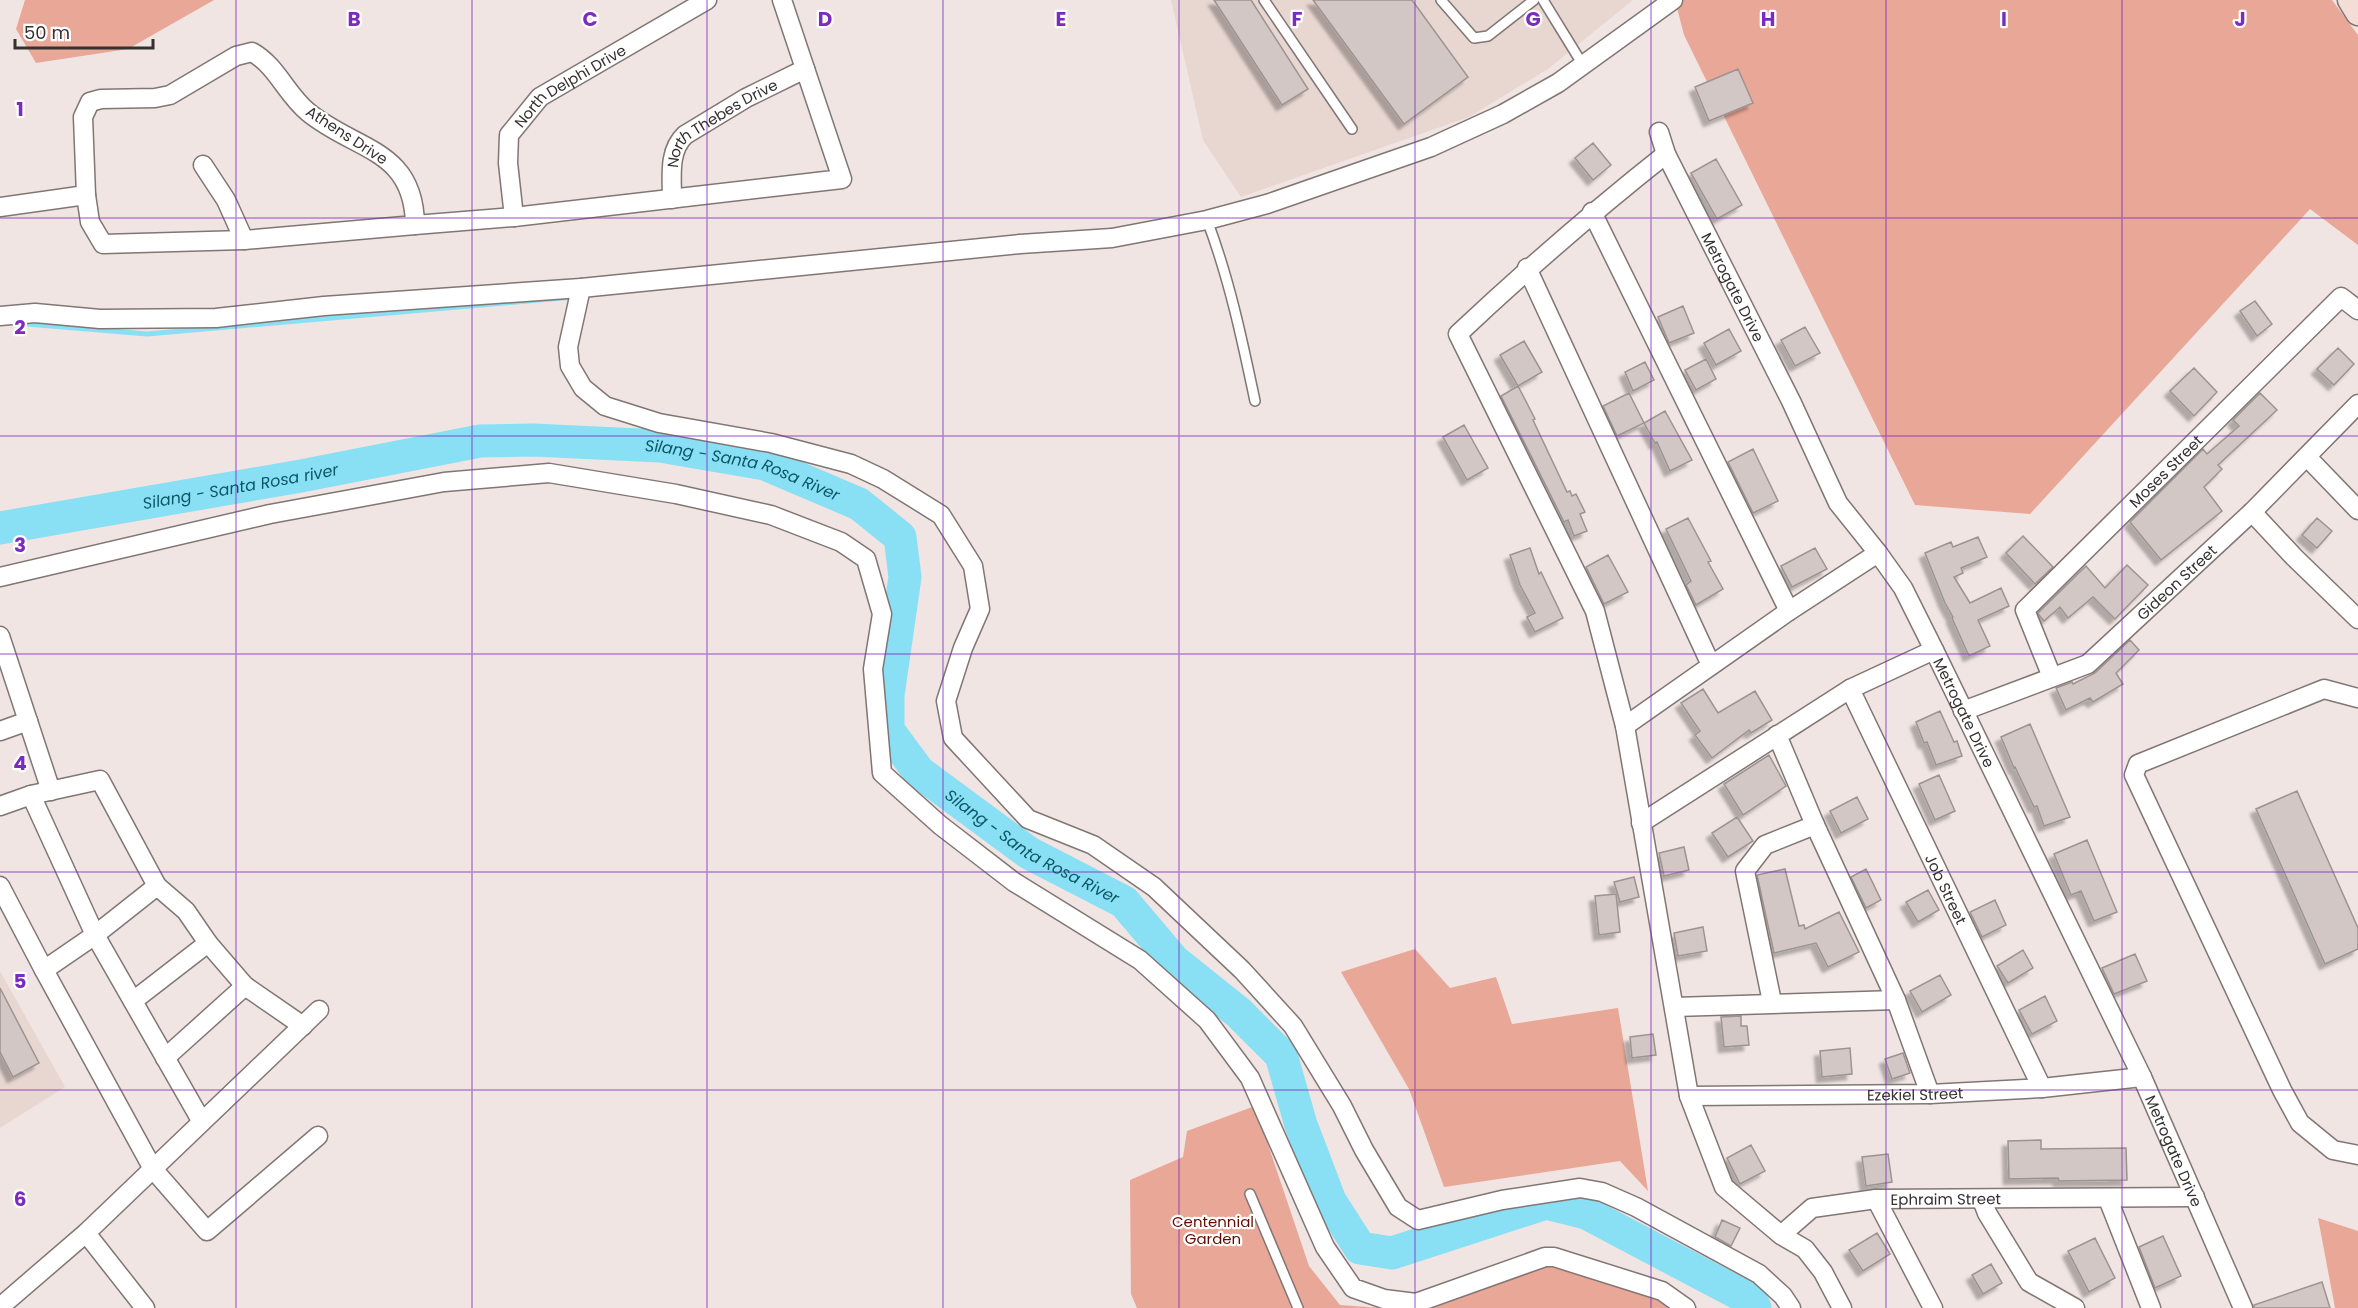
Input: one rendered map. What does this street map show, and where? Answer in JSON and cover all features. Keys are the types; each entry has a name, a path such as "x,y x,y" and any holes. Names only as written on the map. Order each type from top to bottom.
{"main road":[{"path":"2350,0 2358,13"}],"street":[{"name":"North Delphi Drive","path":"514,217 508,163 509,135 540,97 707,0"},
{"path":"782,0 805,69"},
{"path":"0,316 35,313 100,319 216,318 324,306 581,288 1020,244 1112,238 1207,220 1289,197 1431,147 1503,114 1558,82 1673,0"},
{"name":"Athens Drive","path":"415,225 414,205 401,172 373,150 308,111 293,96 273,68 252,51 236,56 170,95 155,98 101,99 90,102 83,117 86,195 90,222 103,244 244,240 514,217 842,179 805,69"},
{"name":"North Thebes Drive","path":"672,199 672,160 677,143 685,135 746,98 805,69"},
{"name":"Metrogate Drive","path":"1659,132 1666,154 1791,401 1838,503 1903,588 1934,650 2142,1077 2243,1308"},
{"path":"1666,154 1592,212 1527,268 1458,334 1595,611 1625,726 1689,1096 1724,1187 1781,1234 1805,1249 1823,1272 1842,1308"},
{"path":"202,165 226,200 244,240"},
{"path":"0,207 86,195"},
{"path":"1592,212 1789,611"},
{"path":"1527,268 1711,665"},
{"path":"581,288 568,347 570,366 583,388 605,406 659,423 771,443 851,464 883,479 941,515 974,566 980,609 963,648 946,701 953,738 1028,819 1093,844 1145,881 1242,970 1293,1026 1342,1106 1364,1150 1398,1208 1418,1220 1502,1200 1580,1188 1602,1192 1636,1207 1759,1274 1784,1296 1791,1308"},
{"name":"Moses Street","path":"2052,677 2025,610 2341,297 2358,310"},
{"name":"Gideon Street","path":"1963,711 2088,664 2252,512 2358,404"},
{"path":"2307,457 2358,510"},
{"path":"0,577 281,512 444,482 549,473 676,494 771,515 841,542 866,559 882,614 873,669 882,773 940,825 1014,882 1140,960 1208,1020 1250,1078 1325,1247 1353,1288 1384,1299 1416,1303 1545,1257 1554,1257 1662,1291 1686,1308"},
{"path":"2252,512 2294,557 2358,619"},
{"path":"1625,726 1789,611 1878,553"},
{"path":"2,648 51,791"},
{"path":"1641,823 1850,689 1934,650"},
{"name":"Job Street","path":"1850,689 2042,1088"},
{"path":"2358,698 2324,689 2138,764 2134,775 2282,1090 2300,1123 2333,1150 2358,1155"},
{"path":"0,731 28,721"},
{"path":"1777,735 1815,825 1896,1000 1930,1094"},
{"path":"0,806 31,795 100,780 157,886 186,911 208,943 245,986 303,1026"},
{"path":"31,795 95,935 202,1122"},
{"path":"1772,1002 1745,871 1765,844 1815,825"},
{"path":"0,886 153,1169 207,1231 318,1136"},
{"path":"44,970 95,935 157,886"},
{"path":"132,1001 208,943"},
{"path":"165,1058 245,986"},
{"path":"1675,1007 1772,1002 1896,1000"},
{"path":"0,1307 86,1233 319,1010"},
{"name":"Ezekiel Street","path":"1689,1096 1930,1094 2042,1088 2142,1077"},
{"name":"Ephraim Street","path":"1781,1234 1812,1208 1841,1202 1876,1199 2195,1197"},
{"path":"1876,1199 1933,1308"},
{"path":"2108,1199 2151,1308"},
{"path":"1982,1200 1987,1213 2028,1282 2075,1308"},
{"path":"86,1233 134,1304"}],"lane":[{"path":"1264,0 1352,129"},
{"path":"1441,0 1474,38 1488,36 1534,0"},
{"path":"1543,0 1583,65"},
{"path":"1207,220 1219,251 1255,400"},
{"path":"1250,1194 1298,1308"}],"shaded area":[{"path":"1171,0 1633,0 1548,69 1469,117 1241,197 1203,140"},
{"path":"0,971 65,1087 0,1128"}],"green space":[{"path":"25,0 214,0 128,49 36,63 16,29"},
{"path":"1675,0 2332,0 2358,35 2358,245 2310,209 2030,514 1915,505 1684,35"},
{"path":"1415,949 1450,988 1496,977 1512,1024 1618,1008 1648,1191 1620,1161 1444,1187 1409,1089 1341,972"},
{"name":"Centennial Garden","path":"1255,1106 1309,1266 1340,1305 1381,1308 1137,1308 1131,1294 1130,1180 1183,1157 1187,1131"},
{"path":"2318,1218 2358,1231 2358,1308 2335,1308"},
{"path":"1543,1265 1660,1296 1674,1308 1424,1308"}],"building":[{"path":"1214,0 1251,0 1308,89 1282,105"},
{"path":"1313,0 1412,0 1468,77 1404,124"},
{"path":"1738,69 1753,103 1709,121 1695,87"},
{"path":"1593,143 1611,165 1593,180 1575,158"},
{"path":"1716,159 1742,205 1717,219 1691,173"},
{"path":"2255,301 2272,324 2257,336 2240,311"},
{"path":"1683,306 1694,333 1669,343 1658,317"},
{"path":"1805,327 1820,353 1795,366 1781,340"},
{"path":"1729,329 1741,351 1716,365 1704,343"},
{"path":"1524,341 1542,372 1518,386 1500,355"},
{"path":"2338,348 2354,364 2334,385 2317,369"},
{"path":"1706,359 1716,379 1696,390 1685,370"},
{"path":"1645,362 1654,380 1633,391 1625,372"},
{"path":"2194,368 2217,392 2194,416 2170,391"},
{"path":"1518,386 1567,492 1570,491 1572,496 1576,494 1585,512 1580,514 1587,531 1574,536 1568,520 1564,522 1501,396"},
{"path":"1629,393 1644,423 1617,436 1603,406"},
{"path":"2260,393 2277,410 2218,465 2222,469 2204,487 2222,511 2161,560 2130,522 2203,449 2207,454 2239,426 2233,420"},
{"path":"1665,411 1692,460 1670,471 1657,442 1655,443 1644,423"},
{"path":"1464,425 1488,468 1467,480 1443,437"},
{"path":"1753,449 1778,501 1753,513 1728,462"},
{"path":"1688,518 1723,589 1696,605 1686,585 1691,581 1666,529"},
{"path":"2317,518 2332,531 2317,548 2302,535"},
{"path":"2023,536 2053,567 2035,584 2006,553"},
{"path":"1978,537 1987,557 1961,568 1963,573 1954,577 1970,603 2001,588 2009,606 1978,620 1990,646 1969,656 1925,553 1951,542 1953,547"},
{"path":"1530,548 1539,574 1541,572 1563,618 1535,632 1527,617 1535,613 1520,585 1510,555"},
{"path":"1815,548 1827,569 1792,587 1781,566"},
{"path":"1608,555 1628,592 1604,604 1586,567"},
{"path":"2127,565 2148,585 2115,619 2093,597 2068,618 2060,607 2044,621 2039,615 2038,613 2086,566 2105,588"},
{"path":"2130,640 2139,650 2116,673 2123,684 2093,702 2090,698 2066,710 2056,688 2072,682 2073,684 2095,673"},
{"path":"1703,689 1718,713 1755,691 1772,720 1751,733 1749,730 1712,758 1695,735 1700,731 1681,703"},
{"path":"1940,711 1954,742 1957,741 1962,756 1936,765 1916,722"},
{"path":"2030,724 2070,817 2044,826 2037,806 2034,807 2001,737"},
{"path":"1769,755 1786,786 1743,815 1724,784"},
{"path":"1939,775 1955,811 1935,820 1919,784"},
{"path":"2297,791 2358,928 2358,949 2325,964 2256,809"},
{"path":"1857,797 1868,819 1841,833 1830,811"},
{"path":"1737,817 1753,841 1728,857 1712,833"},
{"path":"2087,840 2117,912 2094,921 2081,891 2071,895 2054,854"},
{"path":"1684,847 1689,870 1664,876 1659,853"},
{"path":"1785,869 1799,926 1804,925 1805,929 1839,912 1859,952 1828,967 1816,943 1774,953 1757,875"},
{"path":"1866,869 1881,900 1866,908 1851,877"},
{"path":"1634,877 1639,897 1620,902 1614,882"},
{"path":"1928,890 1939,910 1918,922 1906,902"},
{"path":"1616,894 1620,932 1599,935 1595,896"},
{"path":"1995,900 2006,925 1982,937 1970,912"},
{"path":"1703,927 1707,951 1678,956 1674,933"},
{"path":"2023,950 2033,968 2008,983 1997,966"},
{"path":"2135,954 2147,981 2114,994 2102,968"},
{"path":"1940,975 1951,995 1922,1012 1910,991"},
{"path":"0,988 39,1063 13,1077 0,1052"},
{"path":"2045,996 2057,1021 2032,1034 2019,1010"},
{"path":"1741,1016 1741,1026 1747,1026 1749,1045 1724,1047 1721,1017"},
{"path":"1653,1034 1656,1055 1632,1058 1630,1037"},
{"path":"1850,1048 1852,1074 1822,1077 1820,1051"},
{"path":"1903,1053 1910,1073 1892,1079 1885,1059"},
{"path":"2041,1140 2041,1149 2126,1148 2127,1180 2009,1179 2008,1141"},
{"path":"1751,1145 1765,1171 1740,1184 1727,1158"},
{"path":"1888,1154 1892,1182 1866,1186 1862,1157"},
{"path":"1722,1220 1740,1228 1731,1246 1715,1237"},
{"path":"1877,1233 1890,1254 1863,1271 1849,1250"},
{"path":"2163,1236 2181,1276 2155,1288 2139,1247"},
{"path":"2095,1238 2115,1278 2089,1292 2068,1251"},
{"path":"1991,1264 2002,1283 1983,1294 1972,1275"},
{"path":"2322,1282 2330,1308 2254,1308 2254,1305"}],"waterway":[{"path":"15,323 147,334 574,297"},
{"name":"Silang - Santa Rosa River","path":"0,528 301,476 480,441 533,440 660,446 765,464 859,504 900,537 905,577 888,695 888,730 919,772 1029,853 1124,902 1174,961 1239,1013 1281,1055 1301,1125 1330,1201 1360,1248 1392,1253 1546,1203 1586,1213 1751,1300 1755,1308"}],"water label":[{"name":"Silang - Santa Rosa river","path":"240,486"}]}
